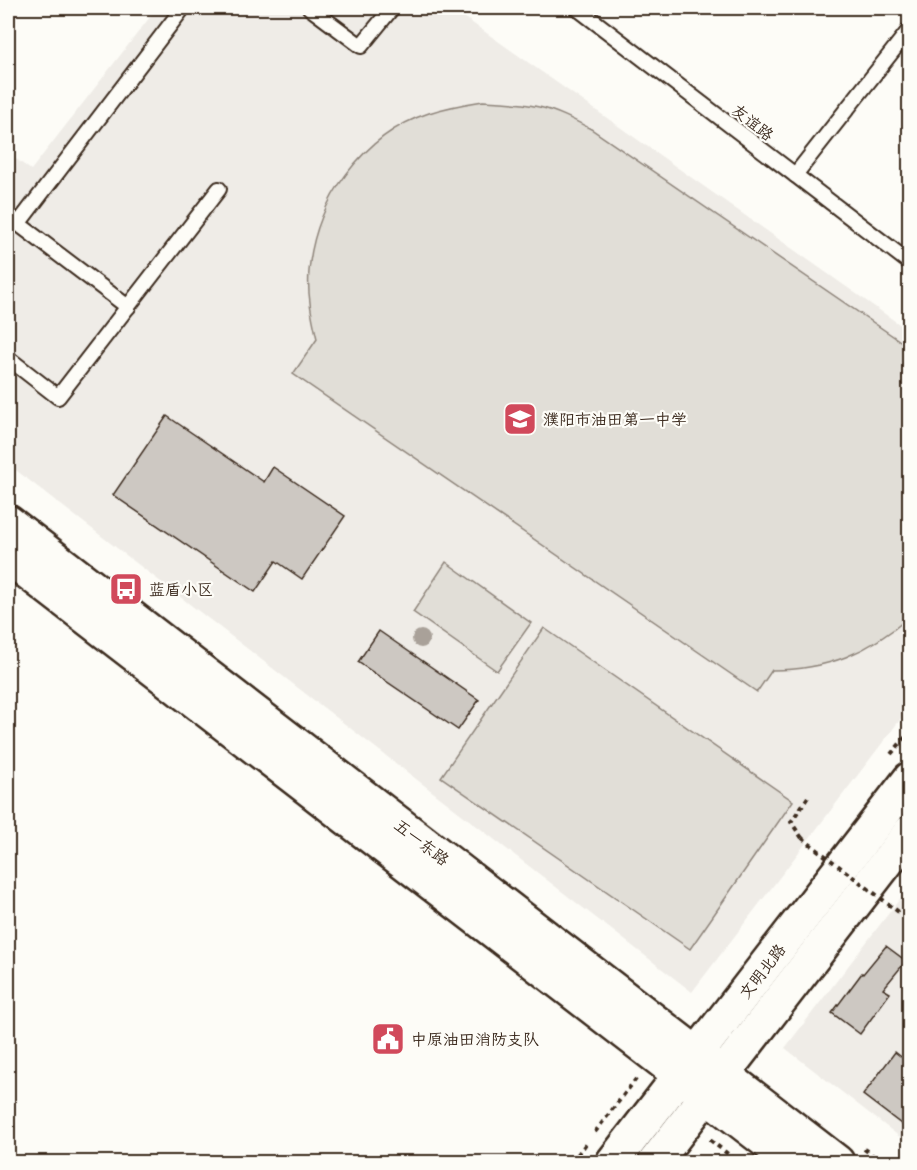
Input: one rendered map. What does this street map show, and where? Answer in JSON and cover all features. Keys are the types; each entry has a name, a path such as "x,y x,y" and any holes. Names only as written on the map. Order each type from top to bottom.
{"street":[{"name":"五一东路","path":"8,522 688,1065"},
{"name":"五一东路","path":"8,557 714,1085 837,1162"},
{"name":"文明北路","path":"613,1162 909,779"},
{"name":"文明北路","path":"655,1162 909,832"},
{"name":"五一东路","path":"714,1085 793,1162"}],"lane":[{"path":"128,307 13,220 183,8"},
{"path":"310,8 361,46 392,8"},
{"name":"友谊路","path":"577,8 909,263"},
{"path":"795,176 909,29"},
{"path":"8,358 58,397 219,189"}],"path":[{"path":"810,794 791,822 802,838 909,919"}],"shaded area":[{"name":"濮阳市油田第一中学","path":"157,8 451,8 909,331 909,708 692,992 8,464 8,153 31,170"},
{"path":"483,101 532,105 565,116 591,129 906,345 909,349 909,617 894,630 862,650 829,663 772,670 757,692 293,374 317,339 309,289 313,245 332,196 346,174 363,154 383,137 405,123 436,111"},
{"path":"446,562 531,623 497,671 413,612"},
{"path":"544,628 793,801 690,949 441,777"},
{"path":"909,887 909,1144 785,1048"}],"building":[{"path":"167,416 264,482 273,467 345,516 302,579 276,561 255,592 113,495"},
{"path":"379,631 479,700 458,730 358,662"},
{"path":"886,946 906,961 883,989 890,993 860,1034 832,1013"},
{"path":"895,1052 909,1063 909,1130 863,1095"}],"place":[{"name":"濮阳市油田第一中学","path":"520,419"},
{"name":"蓝盾小区","path":"126,589"},
{"name":"中原油田消防支队","path":"388,1039"}]}
